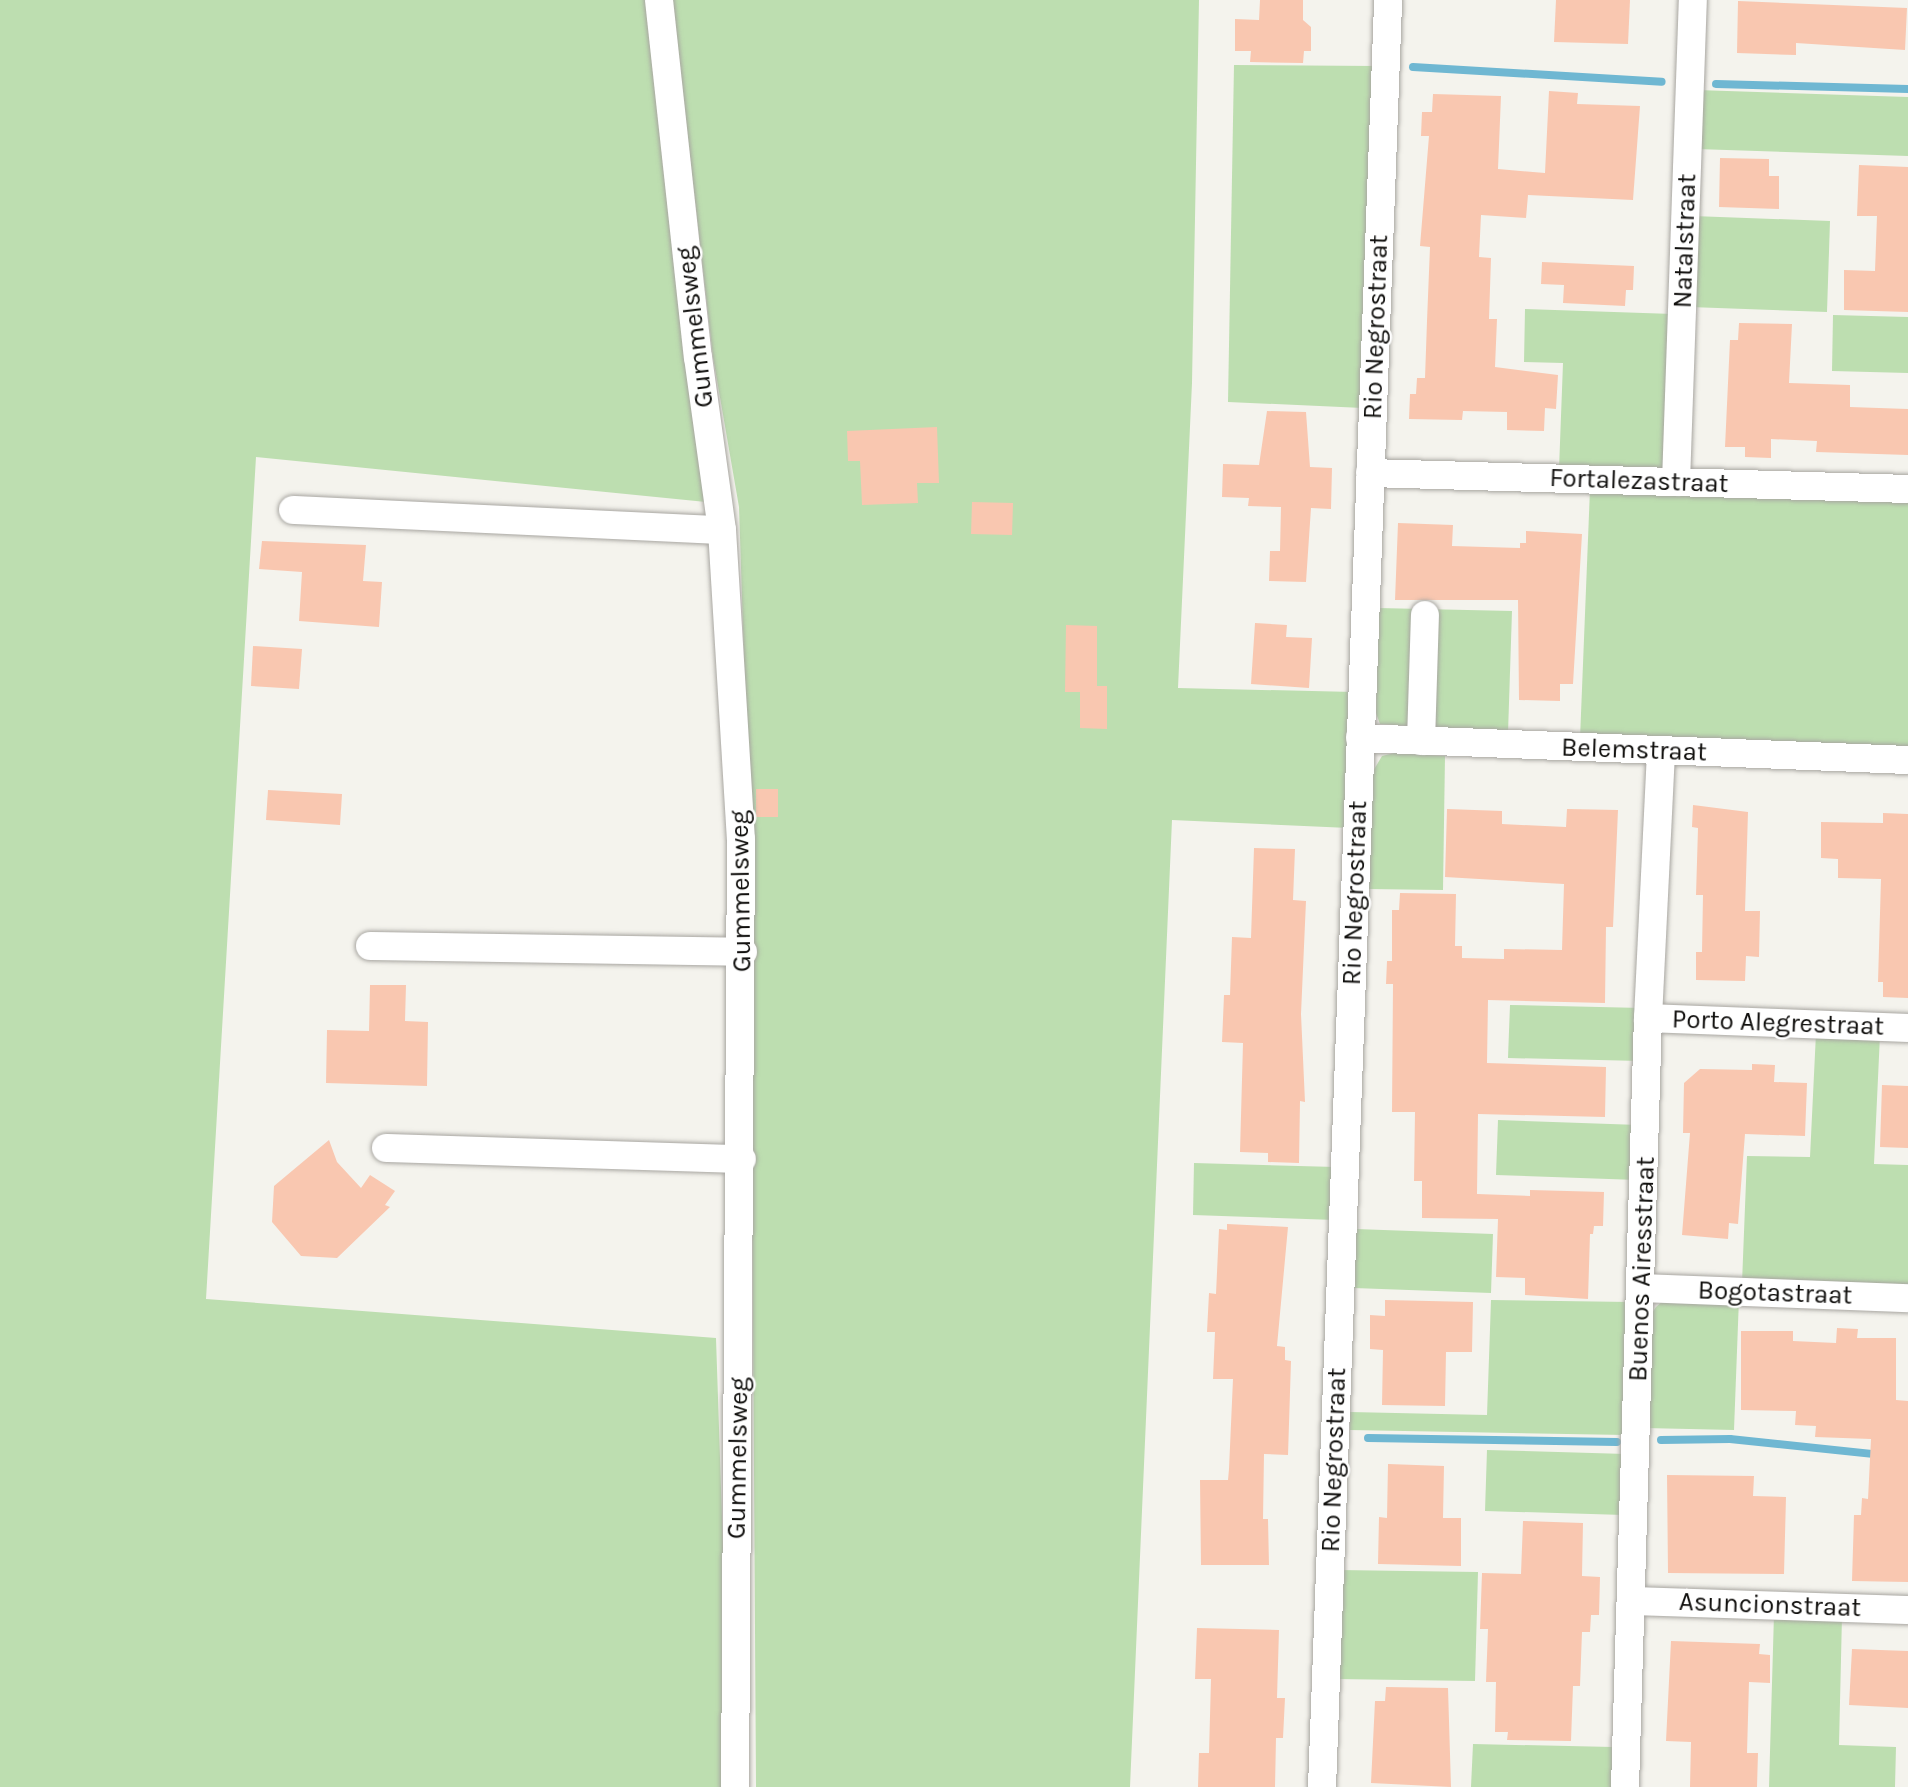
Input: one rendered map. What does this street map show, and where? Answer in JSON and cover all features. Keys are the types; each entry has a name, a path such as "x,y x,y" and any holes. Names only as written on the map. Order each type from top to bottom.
{"street":[{"name":"Gummelsweg","path":"659,0 698,357 722,530 741,839 742,1159 735,1787"},
{"name":"Rio Negrostraat","path":"1322,1787 1388,0"},
{"name":"Natalstraat","path":"1676,482 1693,0"},
{"name":"Fortalezastraat","path":"1370,473 1908,489"},
{"path":"293,510 722,530"},
{"path":"1421,741 1425,615"},
{"name":"Belemstraat","path":"1360,738 1908,760"},
{"name":"Buenos Airesstraat","path":"1625,1787 1648,1018 1661,751"},
{"path":"370,946 743,952"},
{"name":"Porto Alegrestraat","path":"1648,1018 1908,1028"},
{"path":"386,1148 742,1159"},
{"name":"Bogotastraat","path":"1642,1288 1908,1298"},
{"name":"Asuncionstraat","path":"1632,1601 1908,1610"}],"green space":[{"path":"0,0 647,0 706,502 256,457 206,1299 716,1338 731,1787 0,1787"},
{"path":"672,0 1199,0 1192,383 1178,688 1354,692 1349,828 1172,820 1130,1787 756,1787 750,841 739,507 713,357"},
{"path":"1234,65 1376,66 1363,408 1228,402"},
{"path":"1697,90 1908,97 1908,156 1696,149"},
{"path":"1693,216 1830,221 1827,312 1690,307"},
{"path":"1525,309 1673,314 1663,468 1559,469 1563,363 1524,362"},
{"path":"1833,315 1908,317 1908,373 1832,371"},
{"path":"1590,489 1908,498 1908,748 1580,739"},
{"path":"1378,608 1512,611 1508,733 1380,724 1376,713"},
{"path":"1394,753 1445,756 1443,890 1369,889 1372,773 1382,756"},
{"path":"1510,1005 1642,1008 1641,1061 1508,1058"},
{"path":"1816,1033 1880,1035 1874,1164 1908,1165 1908,1288 1742,1283 1747,1156 1810,1157"},
{"path":"1498,1120 1639,1125 1637,1180 1496,1175"},
{"path":"1194,1163 1336,1167 1335,1220 1193,1215"},
{"path":"1356,1229 1493,1234 1491,1293 1354,1288"},
{"path":"1739,1298 1734,1430 1644,1428 1650,1316 1656,1307 1664,1300"},
{"path":"1491,1300 1630,1302 1625,1435 1350,1430 1350,1412 1487,1415"},
{"path":"1487,1450 1626,1454 1624,1515 1485,1511"},
{"path":"1338,1570 1478,1572 1475,1681 1336,1679"},
{"path":"1774,1614 1842,1616 1839,1745 1896,1747 1895,1787 1769,1787"},
{"path":"1473,1744 1613,1747 1612,1787 1471,1787"}],"building":[{"path":"1260,0 1303,0 1303,20 1311,27 1311,51 1304,51 1303,63 1250,62 1251,51 1235,51 1235,19 1259,20"},
{"path":"1556,0 1630,0 1628,44 1554,42"},
{"path":"1738,1 1907,8 1905,50 1796,43 1796,55 1737,53"},
{"path":"1549,91 1578,93 1577,104 1640,106 1633,200 1528,195 1526,218 1481,215 1479,257 1491,258 1489,319 1497,319 1495,367 1558,375 1556,409 1545,408 1544,431 1507,430 1507,412 1463,411 1462,420 1409,419 1410,394 1416,394 1417,378 1425,378 1430,247 1420,246 1429,136 1421,136 1422,112 1432,112 1433,94 1501,96 1498,169 1545,173"},
{"path":"1720,158 1769,159 1769,176 1779,176 1779,209 1719,207"},
{"path":"1859,165 1908,167 1908,312 1844,310 1844,270 1875,271 1877,216 1857,216"},
{"path":"1542,262 1634,266 1633,290 1626,290 1625,306 1563,303 1564,285 1541,284"},
{"path":"1739,323 1792,324 1789,383 1850,385 1850,407 1908,409 1908,455 1816,452 1817,441 1771,439 1771,458 1745,457 1745,447 1725,447 1730,340 1738,340"},
{"path":"1267,411 1306,412 1310,467 1332,468 1331,509 1311,508 1306,582 1269,581 1270,551 1280,551 1281,507 1248,506 1249,498 1222,497 1223,464 1259,465"},
{"path":"937,427 939,483 917,483 918,503 862,505 860,461 848,461 847,431"},
{"path":"972,502 1013,503 1012,535 971,534"},
{"path":"1398,523 1453,525 1452,546 1520,548 1520,543 1526,543 1526,531 1582,534 1573,684 1560,684 1560,701 1519,700 1518,600 1395,600"},
{"path":"262,541 366,545 363,581 382,582 379,627 299,621 302,572 259,569"},
{"path":"1255,623 1287,625 1286,637 1312,638 1309,688 1251,684"},
{"path":"1066,625 1097,626 1097,686 1107,686 1107,729 1080,728 1080,692 1065,692"},
{"path":"253,646 302,649 299,689 251,686"},
{"path":"756,789 778,789 778,817 756,817"},
{"path":"268,790 342,794 340,825 266,820"},
{"path":"1693,805 1748,812 1745,911 1760,911 1759,957 1746,956 1745,981 1696,980 1696,952 1702,952 1703,895 1696,895 1698,828 1692,827"},
{"path":"1447,809 1502,811 1502,824 1566,827 1567,809 1618,810 1613,927 1606,927 1605,1003 1488,1000 1487,1063 1606,1067 1605,1117 1478,1114 1477,1194 1530,1196 1530,1190 1604,1192 1603,1226 1594,1226 1593,1234 1590,1234 1588,1299 1525,1295 1525,1278 1496,1277 1498,1219 1422,1218 1422,1181 1414,1181 1415,1112 1392,1112 1393,984 1386,984 1387,961 1392,961 1392,910 1399,910 1400,893 1456,894 1455,946 1462,946 1462,958 1504,959 1504,949 1562,950 1564,884 1445,877"},
{"path":"1883,813 1908,814 1908,998 1883,997 1883,982 1878,982 1881,879 1838,878 1838,859 1821,858 1821,822 1883,823"},
{"path":"1254,848 1295,849 1293,900 1306,901 1301,1014 1305,1102 1300,1101 1299,1163 1268,1162 1268,1153 1240,1152 1243,1043 1222,1042 1224,995 1230,995 1232,937 1251,938"},
{"path":"370,985 406,985 405,1021 428,1022 427,1086 326,1083 327,1030 369,1031"},
{"path":"1752,1064 1775,1065 1774,1082 1807,1083 1805,1136 1745,1134 1738,1224 1729,1223 1728,1239 1682,1235 1690,1133 1683,1133 1684,1083 1700,1069 1752,1070"},
{"path":"1882,1085 1908,1086 1908,1148 1880,1147"},
{"path":"329,1140 337,1162 361,1188 370,1175 395,1191 385,1205 390,1207 337,1258 301,1256 272,1222 274,1186"},
{"path":"1227,1224 1288,1227 1277,1346 1285,1347 1285,1360 1291,1361 1288,1455 1264,1454 1263,1519 1268,1519 1269,1565 1201,1565 1200,1480 1228,1480 1229,1469 1233,1379 1213,1379 1215,1332 1207,1332 1209,1293 1216,1294 1219,1229 1227,1230"},
{"path":"1385,1300 1473,1302 1472,1352 1446,1352 1445,1406 1382,1405 1383,1350 1370,1349 1370,1315 1385,1316"},
{"path":"1837,1328 1858,1329 1857,1338 1896,1338 1896,1400 1908,1401 1908,1582 1852,1581 1854,1515 1861,1515 1862,1498 1868,1499 1871,1439 1815,1437 1816,1426 1795,1425 1796,1411 1741,1410 1741,1331 1793,1331 1793,1341 1836,1343"},
{"path":"1388,1464 1444,1466 1443,1518 1461,1518 1461,1566 1378,1564 1379,1517 1387,1518"},
{"path":"1667,1475 1754,1476 1753,1496 1786,1497 1784,1574 1668,1573"},
{"path":"1523,1521 1583,1523 1582,1576 1600,1577 1599,1615 1591,1615 1590,1632 1582,1632 1580,1686 1573,1686 1571,1741 1507,1740 1508,1732 1495,1732 1496,1682 1486,1682 1488,1629 1480,1629 1482,1573 1521,1574"},
{"path":"1197,1628 1279,1630 1277,1698 1285,1698 1283,1738 1276,1738 1275,1787 1198,1787 1199,1753 1209,1753 1211,1679 1195,1679"},
{"path":"1671,1641 1760,1644 1759,1654 1770,1655 1770,1683 1749,1682 1747,1753 1758,1753 1757,1787 1690,1787 1691,1742 1666,1741"},
{"path":"1852,1649 1908,1651 1908,1708 1849,1705"},
{"path":"1386,1687 1448,1688 1451,1787 1371,1783 1375,1701 1385,1701"}],"waterway":[{"path":"1413,67 1662,82"},
{"path":"1716,84 1908,89"},
{"path":"1368,1438 1617,1442"},
{"path":"1661,1440 1730,1439 1881,1455"}]}
